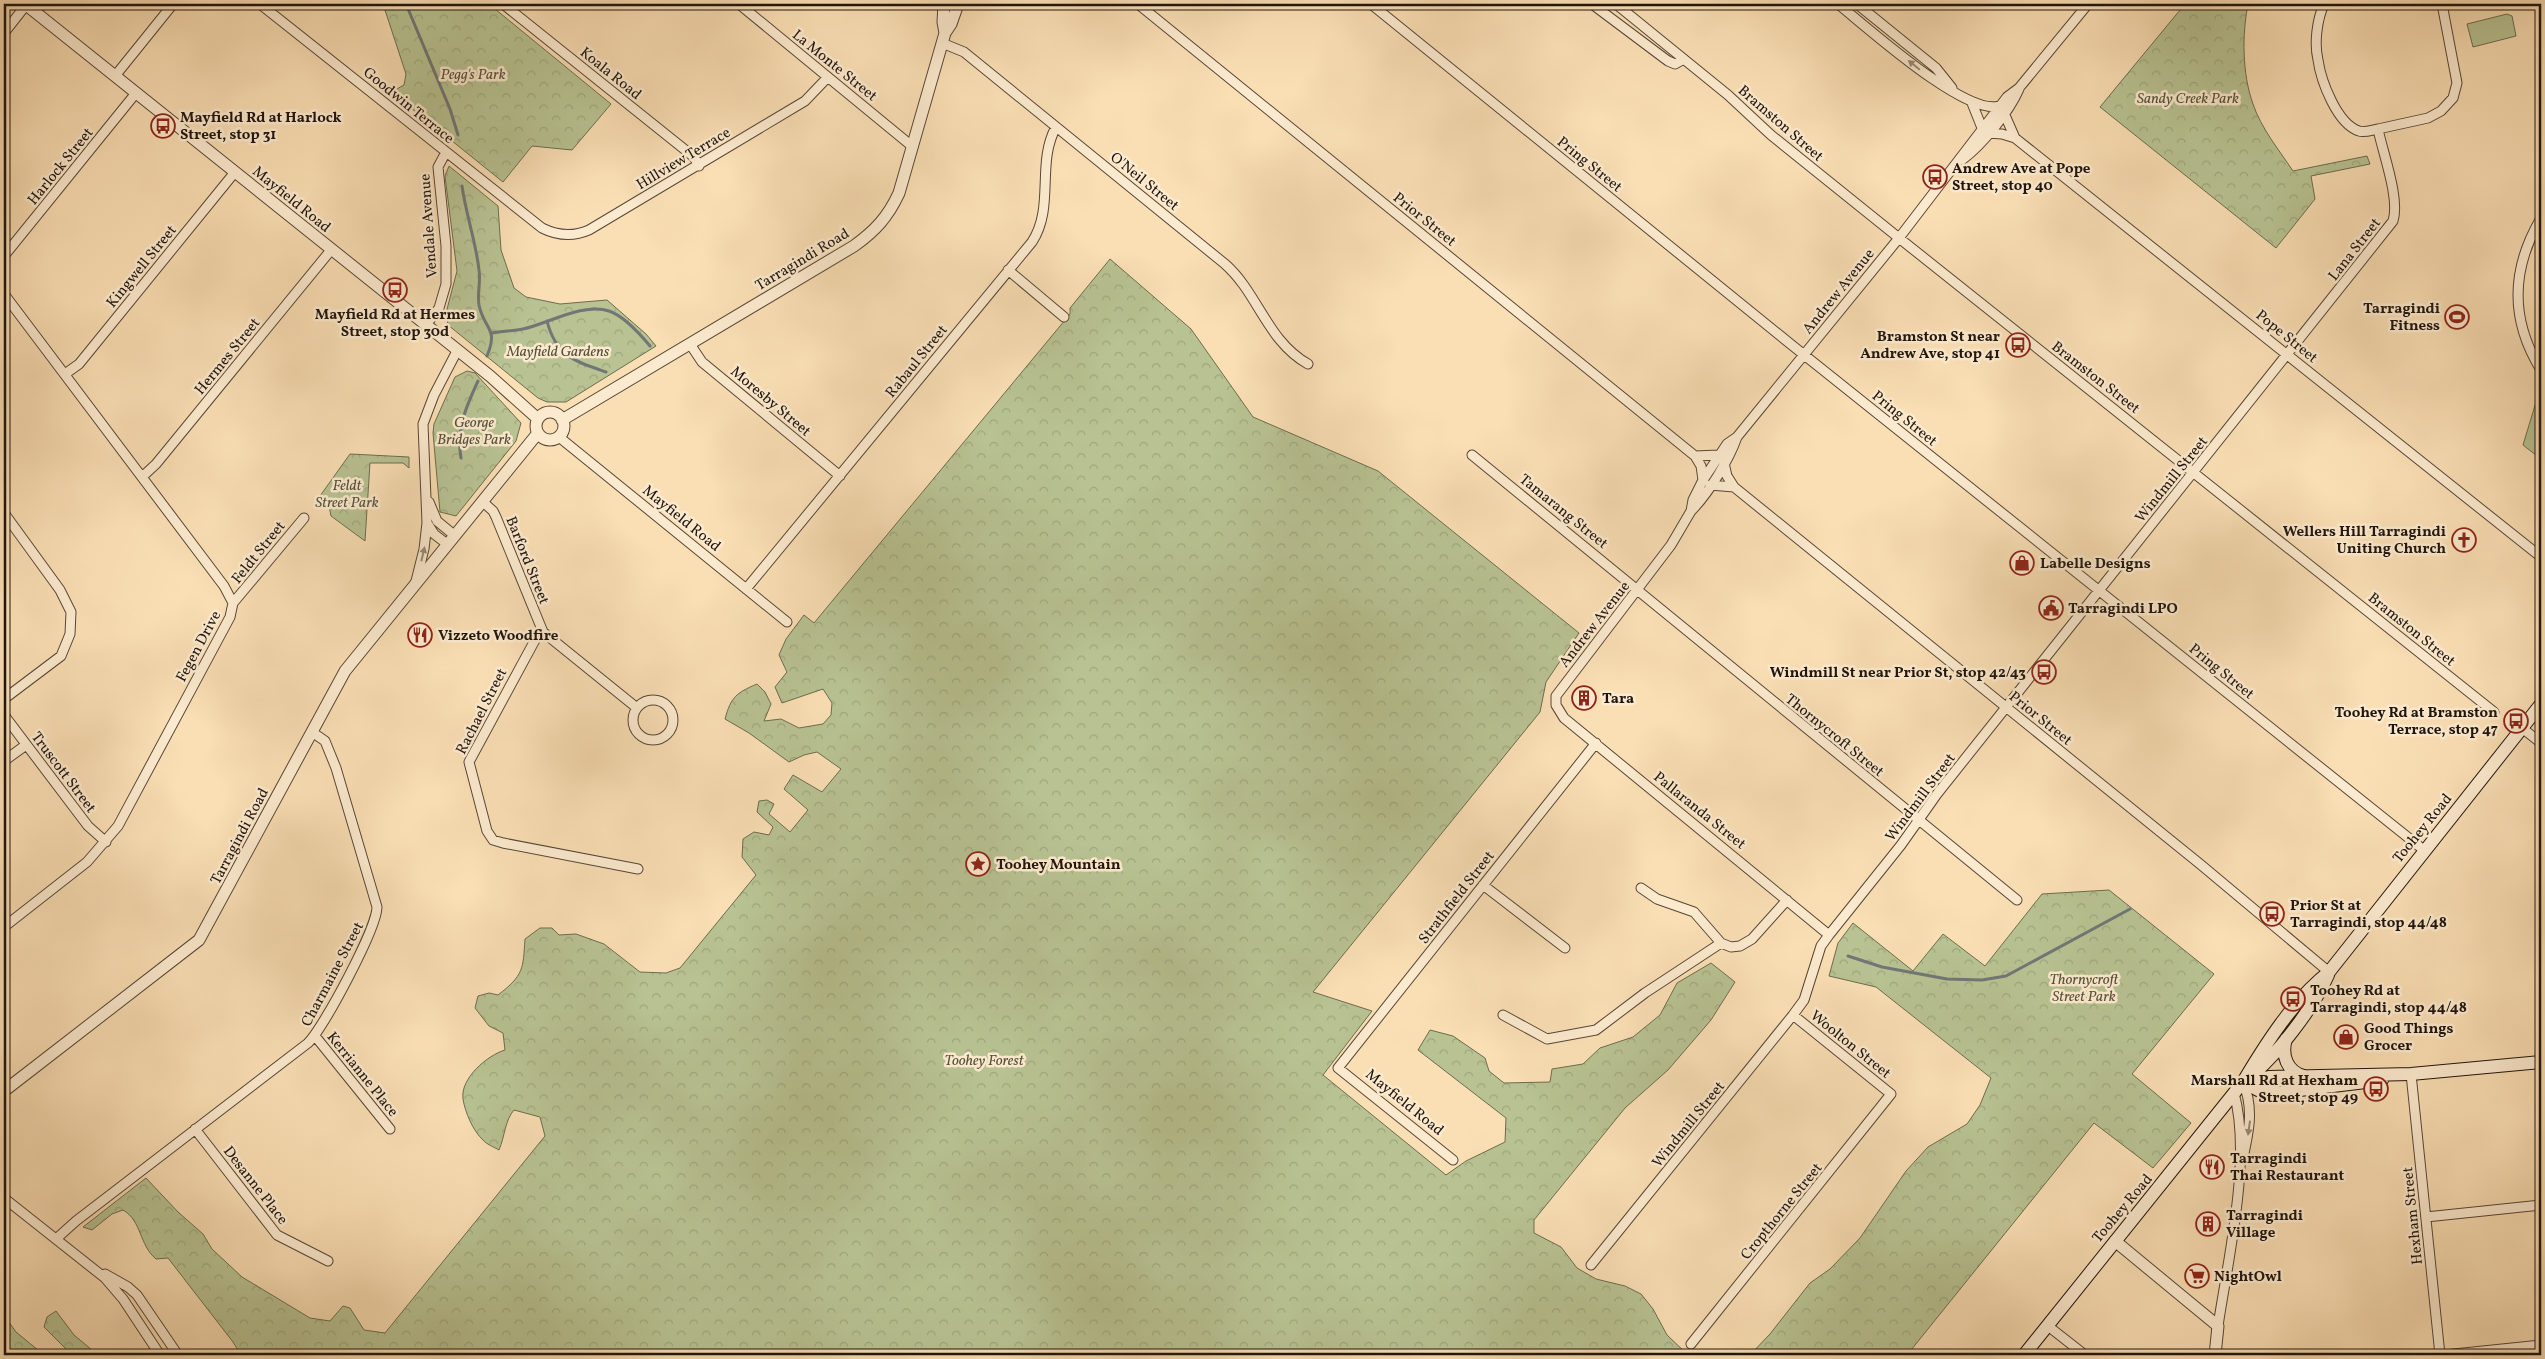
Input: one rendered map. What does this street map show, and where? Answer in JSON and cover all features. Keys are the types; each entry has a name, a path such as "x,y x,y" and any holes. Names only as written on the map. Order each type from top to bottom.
{"main road":[{"name":"Toohey Road","path":"2024,1355 2243,1082 2258,1055 2309,990 2328,972 2541,704"},
{"name":"Toohey Road","path":"2243,1082 2263,1066 2288,1035 2317,996 2328,972"},
{"path":"2288,1035 2284,1046 2286,1062 2293,1071 2307,1076"},
{"path":"2243,1082 2270,1077 2411,1074 2541,1062"},
{"path":"2243,1082 2258,1090 2273,1093 2360,1084 2411,1074"}],"street":[{"path":"4,33 26,4"},
{"name":"Mayfield Road","path":"26,4 457,350 538,419"},
{"path":"115,76 174,4"},
{"name":"Goodwin Terrace","path":"260,4 542,228"},
{"name":"Koala Road","path":"503,4 694,157 699,166"},
{"name":"La Monte Street","path":"739,4 913,147"},
{"name":"Tarragindi Road","path":"944,4 944,38"},
{"name":"Tarragindi Road","path":"562,420 854,246 877,229 893,207 913,147 944,38 958,4"},
{"name":"Prior Street","path":"1138,4 1695,456"},
{"name":"Pring Street","path":"1371,4 1804,355 2425,851"},
{"path":"1592,4 1668,61 1675,64 1684,59"},
{"name":"Bramston Street","path":"1616,4 1684,59 1771,135 2494,712"},
{"path":"1838,4 1932,79 1972,103 1985,108 2002,110"},
{"path":"1857,4 1936,68 1955,92"},
{"name":"Andrew Avenue","path":"1556,705 1559,692 1671,545 1691,511 1693,500 1707,483 1728,444 1736,437 1804,355 1960,161 1974,150 1985,130 2002,110 2014,101 2019,88 2088,4"},
{"path":"2324,4 2316,38 2317,60 2325,87 2338,112 2353,128 2361,132 2428,118 2441,111 2453,98 2457,84 2442,4"},
{"name":"O'Neil Street","path":"944,38 964,52 1236,274 1264,320 1291,352 1308,364"},
{"name":"Hillview Terrace","path":"542,228 561,234 580,234 699,166 805,100 828,77"},
{"name":"Harlock Street","path":"4,256 136,93"},
{"path":"1972,103 1985,130"},
{"name":"Pope Street","path":"2002,110 2015,138"},
{"name":"Rabaul Street","path":"746,590 1032,242 1043,220 1046,152 1056,127"},
{"name":"Lana Street","path":"2288,354 2393,221 2396,212 2394,198 2378,129"},
{"name":"Pope Street","path":"1985,130 2015,138 2541,557"},
{"name":"Vendale Avenue","path":"425,326 439,308 447,275 438,167 446,152"},
{"name":"Kingwell Street","path":"65,374 79,364 234,172"},
{"path":"2541,218 2530,238 2520,266 2518,295 2521,326 2529,350 2541,370"},
{"name":"Hermes Street","path":"142,477 156,464 331,250"},
{"path":"1008,270 1064,317"},
{"name":"Fegen Drive","path":"4,294 224,586 233,603 233,610 225,626 118,826 106,842 77,871 4,927"},
{"name":"Moresby Street","path":"690,344 702,362 840,476"},
{"path":"415,584 424,549 428,523 423,424 434,395 457,350"},
{"name":"Windmill Street","path":"1591,1265 1793,1016 1804,1000 1821,946 1829,935 1919,820 1937,794 2007,709 2288,354"},
{"path":"550,413 562,420 563,429 559,437 548,440 538,433 536,426 538,419 550,413"},
{"name":"Tarragindi Road","path":"4,1091 199,940 348,667 538,433"},
{"name":"Mayfield Road","path":"559,437 787,622"},
{"name":"Tamarang Street","path":"1472,454 1637,590"},
{"path":"1695,456 1721,459"},
{"path":"1695,456 1707,483 1734,487"},
{"name":"Prior Street","path":"1721,459 1727,476 1734,487 2200,864 2328,972"},
{"path":"428,500 437,520 450,540"},
{"name":"Barford Street","path":"482,501 493,511 496,517 541,629 637,708"},
{"path":"4,513 60,590 71,612 70,634 61,656 4,699"},
{"name":"Feldt Street","path":"233,603 304,518"},
{"path":"428,523 432,532 450,540"},
{"name":"Thornycroft Street","path":"1637,590 2017,900"},
{"name":"Rachael Street","path":"541,629 469,760 469,769 487,831 493,840 503,844 638,869"},
{"path":"652,700 667,706 672,721 668,733 654,740 639,734 633,723 637,708 652,700"},
{"name":"Pallaranda Street","path":"1556,705 1564,718 1829,935"},
{"name":"Truscott Street","path":"4,715 88,826 106,842"},
{"path":"2522,728 2541,743"},
{"name":"Charmaine Street","path":"56,1239 315,1036 373,927 377,907 336,768 325,741 312,732"},
{"name":"Strathfield Street","path":"1338,1068 1596,743"},
{"path":"4,761 26,744"},
{"path":"1483,885 1565,948"},
{"path":"1641,888 1657,899 1694,912 1721,943 1731,947 1745,944 1787,900"},
{"path":"1503,1015 1547,1039 1596,1030 1645,993 1721,943"},
{"name":"Woolton Street","path":"1793,1016 1891,1094"},
{"name":"Kerrianne Place","path":"315,1036 390,1129"},
{"path":"2541,1041 2541,1062"},
{"name":"Mayfield Road","path":"1338,1068 1453,1160"},
{"name":"Hexham Street","path":"2411,1074 2440,1355"},
{"path":"2215,1355 2243,1144 2250,1105 2243,1082"},
{"path":"2234,1093 2240,1116 2243,1144"},
{"name":"Cropthorne Street","path":"1691,1344 1891,1094"},
{"name":"Desanne Place","path":"195,1129 277,1235 328,1261"},
{"path":"4,1198 90,1265 133,1291 178,1355"},
{"path":"2426,1217 2541,1205"},
{"path":"2115,1241 2218,1326"},
{"path":"90,1265 116,1290 160,1355"},
{"path":"2048,1326 2085,1355"},
{"path":"2444,1355 2541,1345"}],"green space":[{"name":"Pegg's Park","path":"383,4 489,4 611,104 572,150 532,146 503,182 385,87 395,90 404,85 406,74"},
{"name":"Sandy Creek Park","path":"2185,4 2248,4 2244,54 2249,92 2261,122 2293,171 2367,156 2370,164 2311,176 2315,199 2276,248 2100,107"},
{"path":"2507,14 2512,16 2516,36 2473,47 2467,24"},
{"name":"Mayfield Gardens","path":"449,166 498,206 501,250 514,288 526,297 560,304 607,300 646,334 656,346 566,402 547,402 538,398 448,325 446,313 457,271 445,176"},
{"name":"Toohey Forest","path":"1110,259 1191,329 1253,417 1378,471 1579,633 1546,682 1540,712 1313,992 1372,1011 1323,1075 1446,1175 1466,1161 1505,1142 1506,1118 1418,1050 1430,1030 1453,1036 1485,1058 1489,1071 1504,1083 1550,1082 1552,1069 1583,1064 1600,1048 1633,1037 1660,1015 1677,983 1711,963 1735,982 1711,1020 1668,1070 1625,1108 1534,1220 1534,1233 1561,1247 1577,1268 1596,1279 1625,1286 1641,1294 1653,1309 1667,1335 1688,1355 241,1355 168,1258 156,1259 150,1253 134,1220 123,1210 112,1214 92,1230 83,1227 146,1178 178,1212 203,1234 212,1249 242,1277 310,1318 330,1321 343,1306 350,1308 364,1330 385,1333 545,1136 540,1117 514,1110 507,1123 499,1150 484,1141 470,1121 463,1099 466,1083 476,1068 483,1062 505,1050 503,1033 489,1026 475,1008 478,996 489,993 498,995 513,982 520,971 524,958 525,939 540,928 552,928 559,935 576,934 604,944 640,972 666,973 680,968 756,875 742,857 743,839 754,832 769,835 773,827 757,812 759,801 767,800 774,804 769,814 790,832 808,810 784,789 793,775 822,792 841,769 817,752 804,755 789,762 749,733 725,719 732,701 739,693 757,684 765,692 771,704 764,721 781,719 799,728 823,724 831,715 832,703 823,689 782,703 775,687 787,672 779,655 786,639 804,615 814,623 1070,314 1070,308"},
{"name":"George Bridges Park","path":"467,371 475,373 521,423 516,441 456,516 440,512 433,433 434,424 455,377"},
{"path":"2541,396 2541,459 2523,445 2536,402"},
{"name":"Feldt Street Park","path":"350,454 409,457 409,468 403,463 370,463 365,541 331,516 329,506 320,496"},
{"name":"Thornycroft Street Park","path":"2109,890 2214,974 2132,1074 2191,1123 2153,1168 2094,1123 1907,1355 1750,1355 1770,1334 1810,1283 1830,1269 1860,1238 1906,1171 1928,1147 1967,1124 1980,1105 1991,1078 1876,987 1829,976 1838,943 1853,923 1913,971 1943,934 1985,966 2042,894"},
{"path":"56,1311 74,1335 98,1355 65,1355 66,1349 44,1327 47,1317"},
{"path":"4,1315 16,1332 44,1355 4,1355"}],"waterway":[{"path":"406,4 450,109 458,135"},
{"path":"462,186 478,260 479,305 492,339 487,356"},
{"path":"492,333 523,329 577,311 599,309 615,313 637,331 650,346"},
{"path":"547,321 551,333 561,350 576,360 606,372"},
{"path":"461,458 460,437 463,418 478,381"},
{"path":"1848,956 1882,967 1947,979 1982,980 2006,976 2130,909"}],"place":[{"name":"Mayfield Rd at Harlock Street, stop 31","path":"163,126"},
{"name":"Andrew Ave at Pope Street, stop 40","path":"1935,177"},
{"name":"Mayfield Rd at Hermes Street, stop 30d","path":"395,290"},
{"name":"Tarragindi Fitness","path":"2457,317"},
{"name":"Bramston St near Andrew Ave, stop 41","path":"2018,345"},
{"name":"Wellers Hill Tarragindi Uniting Church","path":"2464,540"},
{"name":"Labelle Designs","path":"2022,563"},
{"name":"Tarragindi LPO","path":"2051,608"},
{"name":"Vizzeto Woodfire","path":"420,635"},
{"name":"Windmill St near Prior St, stop 42/43","path":"2044,672"},
{"name":"Tara","path":"1584,698"},
{"name":"Toohey Rd at Bramston Terrace, stop 47","path":"2516,721"},
{"name":"Toohey Mountain","path":"978,864"},
{"name":"Prior St at Tarragindi, stop 44/48","path":"2272,914"},
{"name":"Toohey Rd at Tarragindi, stop 44/48","path":"2293,999"},
{"name":"Good Things Grocer","path":"2346,1037"},
{"name":"Marshall Rd at Hexham Street, stop 49","path":"2376,1089"},
{"name":"Tarragindi Thai Restaurant","path":"2212,1167"},
{"name":"Tarragindi Village","path":"2208,1224"},
{"name":"NightOwl","path":"2197,1276"}]}
